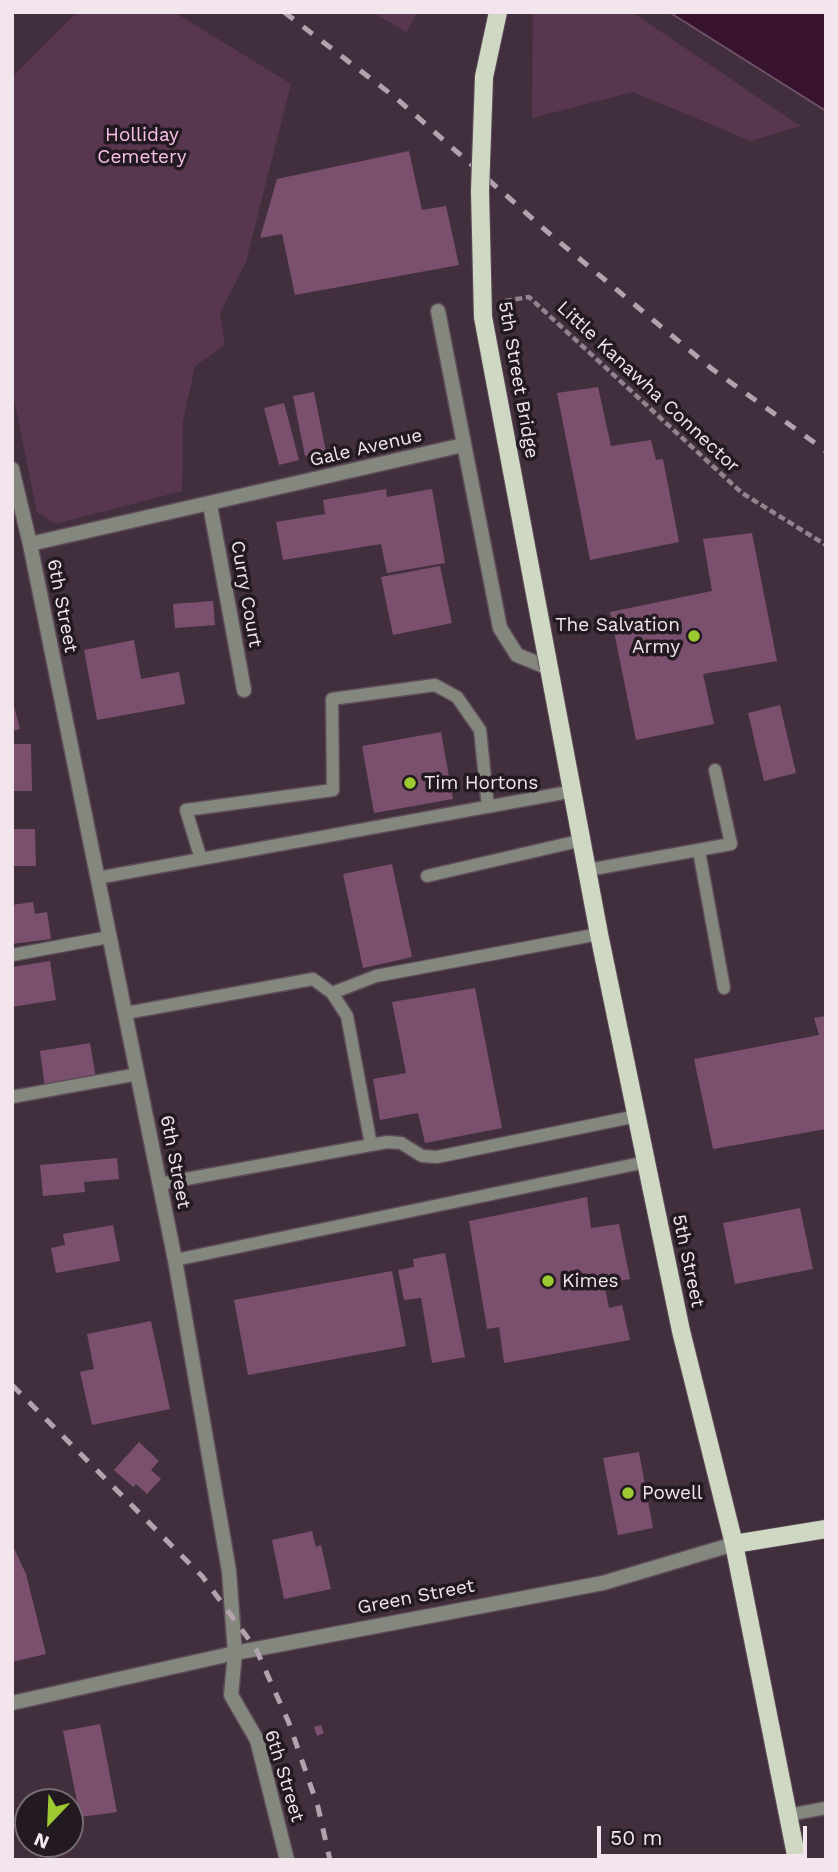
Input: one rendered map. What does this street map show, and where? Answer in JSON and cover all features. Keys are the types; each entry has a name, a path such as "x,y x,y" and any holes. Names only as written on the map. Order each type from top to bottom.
{"main road":[{"name":"5th Street Bridge","path":"498,12 484,77 480,191 483,317 549,668"},
{"name":"5th Street","path":"549,668 599,934 646,1162 701,1419 734,1544 797,1860"},
{"name":"Green Street","path":"734,1544 826,1529"}],"street":[{"path":"438,311 500,628 517,655 549,668"},
{"name":"Gale Avenue","path":"30,544 210,505 463,445"},
{"name":"6th Street","path":"12,469 30,544 175,1260 229,1571 236,1653 231,1695 257,1740 287,1860"},
{"name":"Curry Court","path":"210,505 244,690"},
{"name":"Green Street","path":"12,1703 236,1653 603,1583 734,1544"}],"lane":[{"path":"201,859 186,810 333,790 332,699 435,685 457,698 480,730 488,807"},
{"path":"588,870 731,844 715,770"},
{"path":"97,878 574,792"},
{"path":"427,876 583,839"},
{"path":"699,851 724,988"},
{"path":"332,993 376,976 599,934"},
{"path":"12,955 108,937"},
{"path":"126,1013 313,979 332,993 347,1016 371,1145"},
{"path":"12,1097 138,1074"},
{"path":"159,1184 371,1145 401,1143 422,1156 437,1157 637,1116"},
{"path":"175,1260 646,1162"},
{"path":"788,1815 826,1808"}],"path":[{"name":"Little Kanawha Connector","path":"503,301 529,297 742,493 826,545"}],"green space":[{"name":"Holliday Cemetery","path":"77,12 174,12 291,84 246,262 220,313 225,345 195,366 183,421 182,491 55,524 37,512 12,389 12,77"},
{"path":"372,12 418,12 406,32"},
{"path":"533,12 632,12 800,126 751,141 633,92 532,118"}],"shaded area":[{"path":"669,12 826,12 826,111"}],"building":[{"path":"409,151 422,210 446,206 459,265 295,295 282,234 260,238 277,179"},
{"path":"598,387 611,446 651,440 656,460 663,459 679,542 590,560 557,393"},
{"path":"314,392 326,452 305,456 293,396"},
{"path":"284,403 299,460 279,465 264,408"},
{"path":"386,489 387,497 432,489 445,563 387,573 381,544 283,560 276,522 325,514 323,500"},
{"name":"The Salvation Army","path":"752,533 777,661 703,674 714,724 636,740 610,612 712,591 703,539"},
{"path":"440,566 452,623 393,635 381,577"},
{"path":"213,601 215,625 175,628 173,604"},
{"path":"134,640 141,679 179,672 185,704 97,720 84,650"},
{"path":"12,699 20,729 12,731"},
{"path":"780,705 796,773 764,781 748,713"},
{"name":"Tim Hortons","path":"441,732 453,799 374,813 362,746"},
{"path":"12,744 31,744 32,791 12,791"},
{"path":"12,829 35,829 36,866 12,866"},
{"path":"392,864 412,957 363,968 343,874"},
{"path":"33,902 35,914 47,912 51,939 12,944 12,905"},
{"path":"50,961 56,1000 12,1007 12,967"},
{"path":"475,988 502,1128 425,1143 418,1113 380,1120 373,1079 406,1073 392,1002"},
{"path":"826,1016 826,1129 713,1149 694,1059 819,1035 814,1018"},
{"path":"90,1043 96,1078 45,1087 40,1051"},
{"path":"117,1158 119,1179 84,1182 85,1192 43,1196 40,1165"},
{"name":"Kimes","path":"587,1197 591,1228 619,1224 630,1279 604,1283 609,1308 622,1305 630,1340 504,1363 499,1327 487,1329 469,1221"},
{"path":"800,1208 813,1269 735,1284 723,1223"},
{"path":"113,1225 120,1261 56,1273 51,1248 65,1245 63,1234"},
{"path":"445,1253 465,1357 432,1363 421,1298 404,1300 398,1270 414,1267 413,1259"},
{"path":"392,1271 406,1346 248,1375 234,1300"},
{"path":"151,1321 170,1409 92,1425 80,1372 94,1369 87,1334"},
{"path":"139,1442 159,1461 151,1470 161,1479 147,1494 136,1484 133,1487 114,1470"},
{"name":"Powell","path":"639,1452 653,1528 618,1535 603,1458"},
{"path":"312,1531 316,1547 321,1545 331,1589 284,1599 272,1540"},
{"path":"12,1544 26,1574 46,1654 12,1662"},
{"path":"100,1724 117,1812 84,1816 84,1788 74,1788 63,1731"},
{"path":"321,1725 324,1733 317,1736 314,1727"}],"railway":[{"path":"284,12 396,98 551,235 712,369 826,451"},
{"path":"12,1385 202,1576 256,1649 289,1723 318,1807 330,1860"}],"place":[{"name":"The Salvation Army","path":"694,636"},
{"name":"Tim Hortons","path":"410,783"},
{"name":"Kimes","path":"548,1281"},
{"name":"Powell","path":"628,1493"}]}
